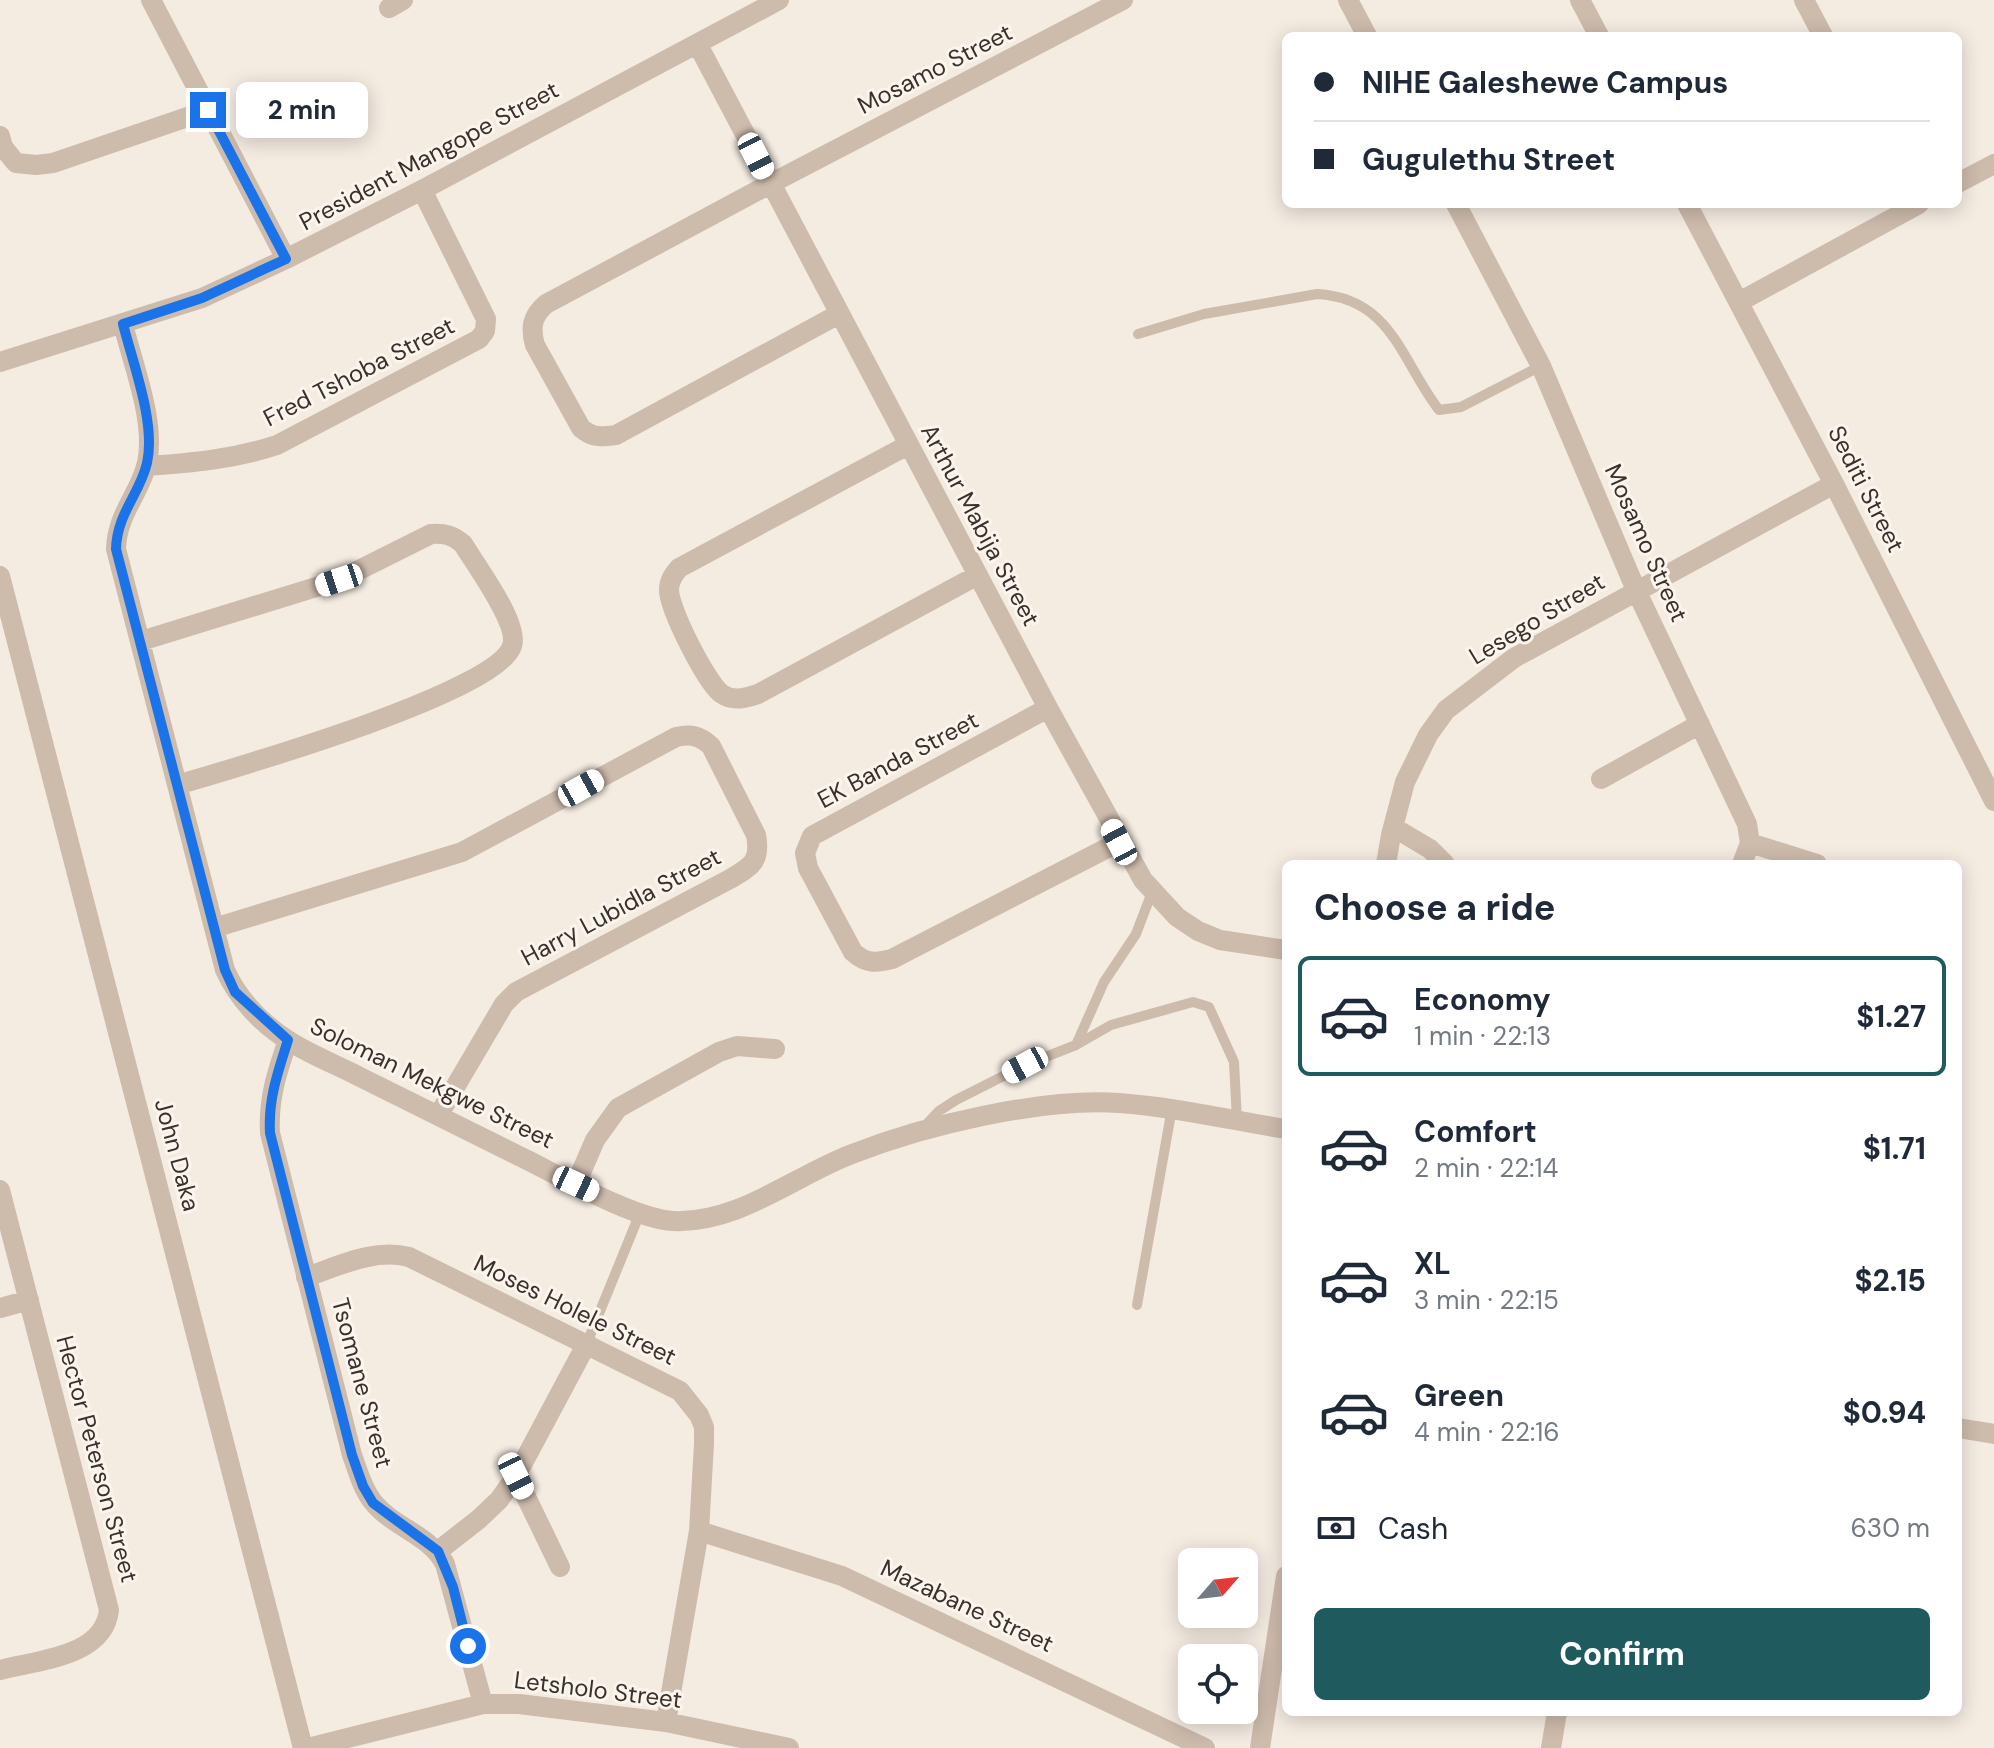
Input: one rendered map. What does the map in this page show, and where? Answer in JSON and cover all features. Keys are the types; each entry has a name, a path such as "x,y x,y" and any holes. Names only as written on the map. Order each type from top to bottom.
{"street":[{"path":"151,0 286,259"},
{"name":"President Mangope Street","path":"0,362 202,298 286,259 779,0"},
{"name":"Mosamo Street","path":"839,314 616,435 599,438 581,428 535,345 531,332 534,318 546,304 1123,0"},
{"path":"1348,0 1365,32"},
{"path":"1580,0 1597,32"},
{"path":"1804,0 1821,32"},
{"name":"Arthur Mabija Street","path":"698,45 1119,842 1152,892 1177,917 1198,931 1220,940 1282,949"},
{"path":"0,136 3,147 16,163 44,164 208,110"},
{"path":"1962,181 1994,164"},
{"name":"Fred Tshoba Street","path":"146,466 215,461 244,456 277,445 479,339 485,331 486,319 422,190"},
{"name":"Mosamo Street","path":"1458,208 1541,366 1636,590 1747,824 1742,857 1774,860"},
{"name":"Sediti Street","path":"1689,208 1834,484 1994,801"},
{"path":"1739,302 1909,208"},
{"name":"Soloman Mekgwe Street","path":"123,324 150,441 146,466 121,518 116,549 225,970 235,992 288,1040 576,1184 640,1213 671,1221 705,1218 774,1193 852,1154 920,1131 1039,1106 1105,1102 1172,1108 1282,1128"},
{"path":"908,445 679,568 671,577 669,590 676,617 713,687 724,696 735,699 758,694 978,575"},
{"name":"Lesego Street","path":"1387,860 1393,827 1412,766 1428,735 1446,710 1514,658 1834,484"},
{"path":"141,641 339,580 431,534 442,533 455,537 463,544 506,615 514,635 512,647 494,667 410,708 302,747 177,785"},
{"name":"John Daka","path":"0,576 306,1748"},
{"name":"EK Banda Street","path":"1048,708 812,836 805,853 808,868 853,952 871,963 892,959 1119,842"},
{"path":"1601,779 1700,724"},
{"name":"Harry Lubidla Street","path":"214,928 462,852 676,737 689,734 702,738 711,746 756,835 759,850 755,861 730,879 516,992 504,1004 438,1116"},
{"path":"1393,827 1430,849 1441,860"},
{"name":"Tsomane Street","path":"288,1040 272,1088 270,1133 363,1486 373,1503 438,1551"},
{"path":"576,1184 595,1140 618,1108 719,1052 737,1046 775,1049"},
{"name":"Hector Peterson Street","path":"0,1190 109,1610 108,1624 89,1645 0,1670"},
{"name":"Moses Holele Street","path":"306,1277 369,1256 396,1254 409,1257 680,1391 699,1415 704,1427 704,1444 699,1531 666,1722"},
{"path":"0,1308 29,1300"},
{"path":"483,1704 453,1587 438,1551 499,1500 516,1476 587,1343"},
{"path":"1962,1429 1994,1434"},
{"path":"516,1476 560,1567"},
{"name":"Mazabane Street","path":"699,1531 842,1576 1205,1748"},
{"path":"1260,1748 1282,1602"},
{"name":"Letsholo Street","path":"306,1748 483,1704 543,1706 666,1722 789,1748"},
{"path":"1551,1748 1556,1716"}],"lane":[{"path":"1138,334 1204,314 1317,294 1334,295 1363,307 1390,330 1439,410 1461,407 1541,366"},
{"path":"1076,1045 1104,982 1136,934 1152,892"},
{"path":"920,1131 939,1111 956,1100 1025,1065 1076,1045 1111,1025 1193,1002 1209,1007 1234,1062 1237,1121"},
{"path":"1137,1305 1172,1108"},
{"path":"587,1343 640,1213"}],"route":[{"path":"208,110 286,259 202,298 123,324 150,441 146,466 121,518 116,549 225,970 235,992 288,1040 272,1088 270,1133 352,1455 373,1503 438,1551 453,1587 468,1646"}]}
